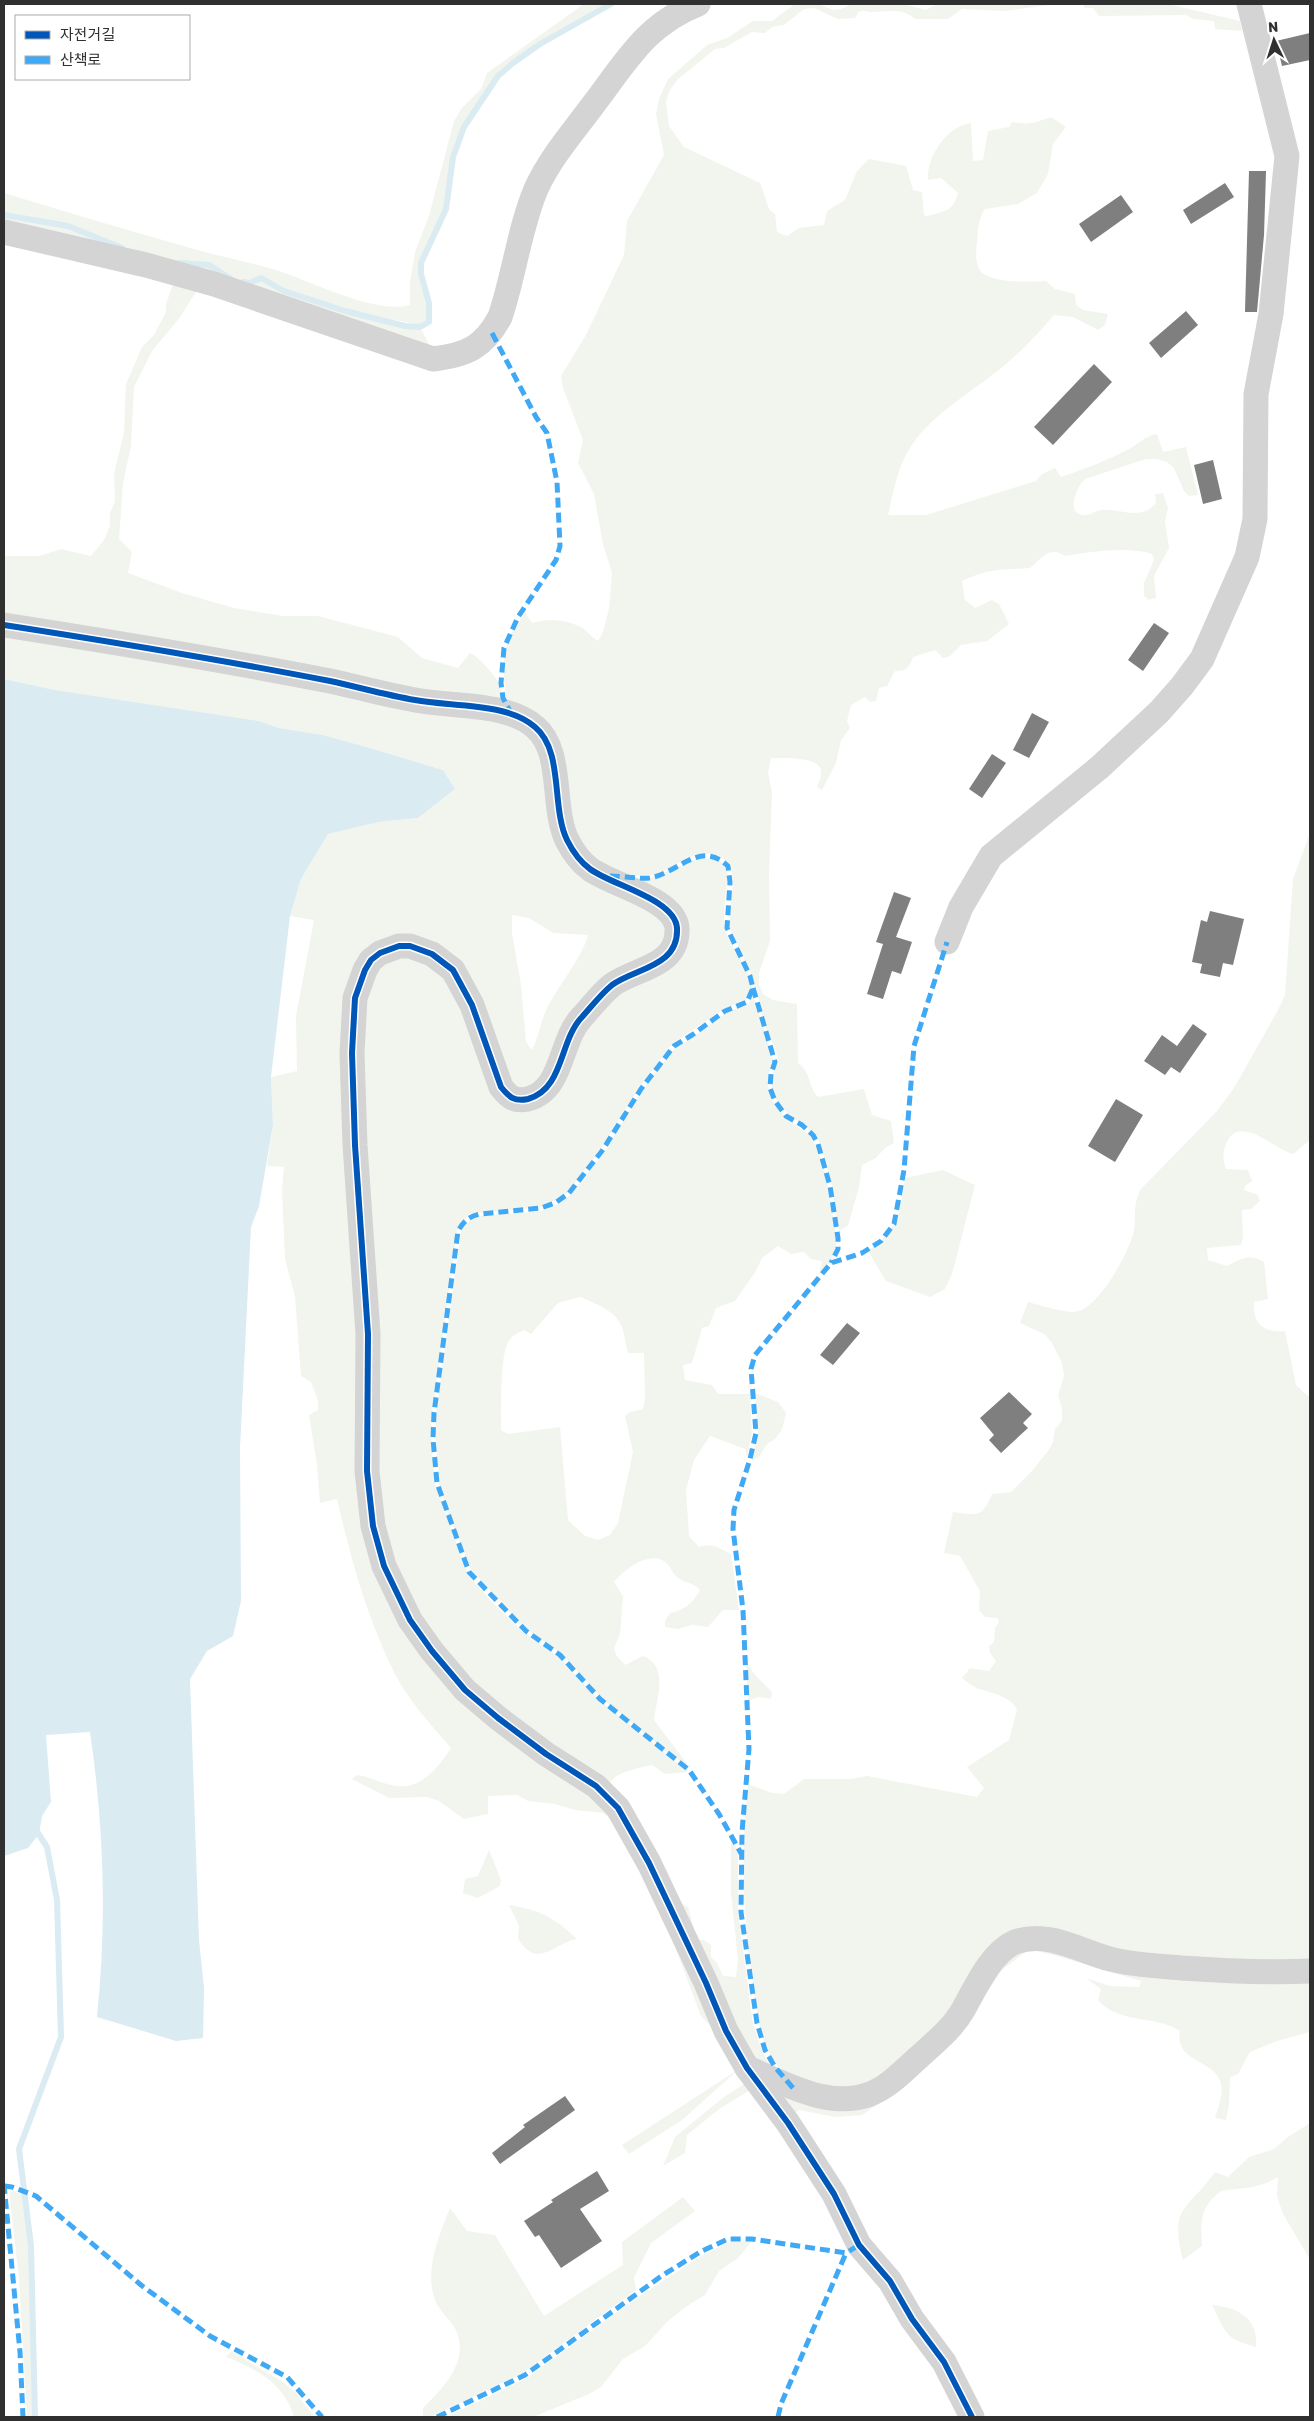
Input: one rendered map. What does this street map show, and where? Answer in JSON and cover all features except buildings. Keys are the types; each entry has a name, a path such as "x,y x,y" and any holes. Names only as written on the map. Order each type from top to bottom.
{"street":[{"path":"4,232 146,265 214,284 433,359 467,352 481,344 492,333 500,317 536,190 556,154 615,73 644,38 680,11 698,4"},
{"path":"948,942 961,907 991,856 1100,767 1159,712 1182,686 1202,659 1248,557 1256,519 1256,394 1271,314 1287,156 1249,4"},
{"path":"4,625 330,681 417,701 494,710 525,720 535,727 548,745 564,834 578,859 608,880 660,904 675,921 677,929 674,941 664,960 611,986 580,1019 573,1030 554,1079 535,1096 523,1100 515,1100 508,1096 501,1087 467,992 453,970 443,961 422,950 398,946 380,953 371,960 365,970 355,998 352,1053 355,1145 368,1334 367,1472 373,1526 384,1566 410,1620 432,1651 465,1690 498,1718 546,1754 585,1778 618,1808 649,1863 706,1983 726,2031 747,2068 788,2123 834,2194 860,2245 890,2281 916,2324 944,2362 972,2417"},
{"path":"747,2068 812,2094 844,2098 870,2094 898,2076 953,2023 962,2013 980,1979 1004,1948 1015,1942 1026,1940 1040,1938 1054,1941 1111,1960 1135,1964 1246,1973 1310,1971"}],"shaded area":[{"path":"584,4 607,4 539,43 497,75 463,126 451,156 444,209 419,263 419,274 429,312 427,321 420,325 346,310 285,289 261,276 249,282 236,279 210,264 175,261 120,245 69,225 4,213 4,193 194,249 268,268 363,302 396,307 410,305 410,282 415,252 429,216 454,121 461,109 481,89 487,73"},
{"path":"795,4 818,4 833,10 852,4 903,4 926,10 937,4 1056,4 1005,11 962,9 948,19 915,19 910,15 900,12 864,11 859,12 855,18 838,19 814,8 804,9 784,25 772,27 765,33 752,32 724,48 715,49 677,80 670,90 666,101 669,126 684,147 760,183 769,209 775,214 777,232 787,236 799,228 824,225 827,211 845,200 857,171 869,159 906,166 913,190 922,192 924,215 927,216 947,210 953,204 958,193 941,178 928,180 930,162 934,153 946,136 954,130 962,125 971,123 973,161 983,160 988,131 1009,127 1012,122 1032,123 1051,117 1066,127 1053,144 1048,174 1037,193 1018,204 985,209 978,229 977,262 979,269 984,274 1000,280 1046,281 1055,289 1075,294 1076,305 1083,310 1108,314 1105,325 1098,330 1073,317 1054,315 1007,363 937,417 915,440 903,461 897,476 888,515 926,515 1036,481 1042,474 1055,468 1061,477 1111,458 1148,437 1157,434 1163,452 1186,447 1198,495 1189,496 1184,491 1174,468 1167,462 1157,459 1146,459 1085,479 1074,498 1074,509 1082,515 1101,510 1130,513 1144,512 1156,503 1155,494 1163,493 1168,508 1165,522 1169,548 1154,576 1156,598 1148,600 1144,596 1144,583 1154,560 1152,554 1132,550 1065,556 1054,552 1046,554 1030,568 995,570 971,577 962,581 965,600 975,608 992,600 999,604 1009,624 987,641 961,645 950,656 943,658 935,650 913,657 907,668 895,671 887,686 879,688 876,701 870,702 865,697 851,705 847,721 850,728 841,740 836,763 822,790 817,787 821,777 819,766 808,760 771,758 768,773 772,792 769,875 770,941 759,973 759,985 763,994 773,1000 797,1004 798,1063 805,1071 818,1097 864,1089 872,1115 891,1121 894,1143 885,1148 876,1158 862,1165 859,1187 848,1226 839,1231 832,1186 820,1143 815,1134 788,1114 776,1100 772,1088 773,1074 778,1062 776,1051 766,1028 752,975 729,927 733,881 731,865 720,857 699,854 661,872 641,876 623,874 581,857 556,760 513,712 506,697 503,664 511,634 525,612 532,623 550,620 567,622 582,627 598,641 603,632 609,609 612,573 603,544 594,494 578,463 583,440 563,388 561,376 586,335 624,255 627,221 664,155 656,114 659,99 668,79 707,45 727,38 753,21 772,21"},
{"path":"1082,4 1168,4 1240,21 1242,31 1215,29 1214,21 1193,19 1186,15 1099,16 1093,8 1085,8"},
{"path":"4,217 68,228 119,249 208,267 250,285 261,281 283,293 345,313 421,329 434,353 4,228"},
{"path":"176,276 475,357 198,289 178,320 152,351 134,387 131,446 123,483 119,539 132,552 128,573 182,593 234,608 283,616 318,616 398,637 422,658 458,668 470,653 491,671 497,680 507,711 4,622 4,556 39,556 61,549 91,556 104,540 110,526 110,513 115,501 114,474 124,433 126,384 142,347 154,335 166,312 166,304"},
{"path":"4,628 338,685 414,703 506,715 532,728 542,740 552,773 561,832 568,849 580,864 606,882 650,901 669,916 673,925 673,937 665,954 651,965 614,981 588,1006 570,1029 547,1083 539,1091 529,1096 516,1098 503,1085 478,1007 457,972 443,958 425,948 401,943 389,946 376,953 363,969 357,983 351,1010 349,1052 365,1336 365,1470 373,1532 393,1591 407,1619 443,1670 465,1693 515,1735 593,1788 616,1811 639,1849 711,2003 745,2069 739,2069 715,2031 701,2016 660,1907 615,1823 603,1813 528,1801 517,1795 488,1796 488,1814 464,1819 439,1801 427,1797 389,1798 352,1779 357,1775 396,1786 415,1784 431,1773 451,1748 407,1694 385,1653 361,1588 337,1499 320,1503 317,1465 309,1415 318,1410 318,1401 311,1382 301,1376 295,1297 285,1259 282,1190 284,1167 267,1166 273,1125 271,1077 297,1071 296,1016 314,920 290,916 301,879 328,834 379,822 418,818 455,789 443,770 323,735 279,728 259,721 55,690 4,679","holes":["512,915 529,918 553,933 588,935 576,961 548,1006 532,1050 526,1042 521,985 512,933"]},
{"path":"4,679 55,690 259,721 279,728 323,735 443,770 455,789 418,818 379,822 328,834 301,879 290,916 271,1077 273,1125 259,1206 251,1227 240,1448 241,1601 233,1636 207,1651 190,1679 199,1940 204,1988 203,2038 176,2041 97,2017 103,1910 101,1839 90,1732 46,1735 51,1802 42,1816 39,1834 28,1848 4,1856"},
{"path":"1310,833 1310,1140 1293,1154 1250,1133 1241,1131 1233,1134 1224,1149 1226,1169 1248,1170 1252,1181 1245,1186 1244,1190 1258,1195 1260,1201 1251,1209 1242,1210 1243,1237 1241,1245 1207,1248 1208,1260 1227,1266 1250,1257 1264,1262 1268,1299 1254,1302 1255,1316 1265,1329 1285,1331 1296,1385 1309,1397 1310,1966 1246,1968 1026,1935 957,2010 869,2089 795,2084 779,2068 769,2054 761,2034 756,2009 747,1935 743,1859 748,1784 772,1793 784,1794 804,1779 852,1779 867,1776 977,1797 984,1788 967,1767 1009,1740 1017,1709 1006,1699 969,1684 962,1678 970,1668 989,1671 996,1661 990,1653 989,1646 994,1642 995,1628 999,1622 998,1618 985,1617 979,1610 980,1591 960,1556 944,1553 953,1512 978,1513 985,1507 992,1494 1011,1492 1031,1472 1053,1442 1055,1429 1062,1421 1062,1409 1058,1395 1064,1376 1062,1363 1052,1343 1044,1334 1020,1323 1028,1302 1057,1310 1073,1312 1082,1310 1092,1303 1110,1281 1130,1244 1135,1223 1135,1208 1140,1190 1217,1111 1234,1088 1285,995 1293,879"},
{"path":"699,858 719,860 727,867 725,929 749,975 751,989 749,995 746,1000 724,1009 672,1044 639,1088 600,1150 568,1192 540,1207 469,1214 457,1231 432,1413 431,1439 435,1484 467,1573 491,1601 524,1633 559,1657 599,1700 688,1772 665,1774 652,1765 623,1773 610,1783 567,1763 434,1649 376,1525 357,1015 381,956 399,949 441,964 514,1103 680,929 610,877 649,879"},
{"path":"753,994 774,1062 769,1073 768,1088 773,1102 785,1117 811,1136 823,1163 835,1227 836,1248 829,1263 819,1274 822,1261 811,1259 804,1252 791,1254 778,1246 762,1258 756,1271 735,1301 716,1308 709,1326 702,1328 692,1363 683,1365 685,1380 712,1385 718,1394 750,1394 752,1433 747,1458 745,1449 710,1436 694,1460 686,1490 689,1536 699,1547 712,1545 731,1554 739,1610 723,1610 708,1627 692,1625 678,1629 665,1627 665,1621 670,1613 684,1608 691,1602 700,1590 698,1587 677,1577 665,1562 652,1558 630,1567 614,1582 623,1596 620,1634 614,1648 616,1655 625,1665 643,1656 656,1667 659,1675 659,1694 654,1720 691,1769 664,1750 601,1697 562,1654 527,1630 471,1570 445,1505 439,1483 436,1413 461,1232 465,1226 471,1220 480,1216 541,1211 556,1205 570,1195 604,1153 642,1090 675,1048 726,1013 749,1003","holes":["580,1297 606,1309 616,1318 623,1330 628,1353 644,1353 645,1399 643,1409 630,1412 625,1416 633,1452 618,1523 610,1535 598,1540 585,1536 568,1520 560,1427 508,1434 501,1430 502,1372 505,1350 509,1340 524,1330 531,1334 558,1303"]},
{"path":"943,1170 975,1185 952,1274 945,1289 930,1297 886,1281 868,1251 878,1244 892,1228 899,1211 905,1178"},
{"path":"755,1393 778,1402 786,1413 782,1430 775,1439 767,1444 759,1457 752,1460 758,1434"},
{"path":"746,1661 755,1675 772,1692 771,1699 758,1697 748,1701"},
{"path":"731,1838 738,1852 738,1912 753,2024 762,2051 772,2069 750,2067 668,1896 688,1907 697,1940 704,1940 711,1945 711,1957 717,1963 723,1976 736,1977 738,1959 731,1894"},
{"path":"489,1850 501,1880 500,1886 478,1898 463,1893 465,1879 478,1876"},
{"path":"509,1905 538,1912 546,1916 577,1939 546,1952 532,1953 518,1939 519,1926"},
{"path":"1016,1945 1310,1974 1310,2032 1277,2041 1250,2052 1238,2074 1230,2077 1229,2105 1226,2120 1215,2118 1221,2096 1221,2083 1217,2075 1188,2055 1183,2049 1180,2041 1180,2031 1160,2023 1116,2013 1106,2008 1098,2000 1101,1989 1086,1978 1110,1986 1139,1987 1141,1981 1057,1956 1037,1951 1027,1951 1002,1970 957,2036 936,2058 896,2092 862,2115 836,2117 799,2110 795,2113 764,2079 872,2097"},
{"path":"739,2069 682,2120 629,2154 622,2145"},
{"path":"752,2079 757,2086 719,2109 687,2135 685,2153 663,2166 675,2137 724,2097"},
{"path":"1310,2123 1310,2265 1309,2258 1283,2214 1277,2196 1278,2177 1257,2186 1218,2193 1208,2203 1203,2215 1201,2227 1202,2246 1183,2260 1178,2229 1183,2210 1215,2172 1228,2177 1249,2157 1274,2149 1288,2137"},
{"path":"14,2191 22,2195 30,2246 33,2417 27,2417 19,2279 10,2200 10,2193"},
{"path":"683,2197 695,2211 651,2243 634,2278 636,2290 523,2373 430,2417 423,2417 423,2408 454,2371 460,2349 453,2325 435,2300 431,2276 434,2253 450,2208 467,2231 495,2235 544,2316 623,2265 622,2242"},
{"path":"752,2241 738,2258 719,2271 705,2295 668,2321 645,2346 623,2359 601,2387 589,2394 533,2417 446,2417 527,2378 635,2299 703,2255 730,2242"},
{"path":"1212,2305 1230,2308 1250,2321 1254,2328 1256,2347 1231,2337 1223,2328"},
{"path":"231,2351 283,2382 295,2392 315,2417 294,2417 290,2405 276,2386 248,2366 226,2357"}],"waterway":[{"path":"243,282 250,283 261,278 284,291 345,311 405,326 420,327 429,322 429,303 421,274 421,263 446,209 453,157 464,127 498,76 513,63 540,44 611,4"},
{"path":"4,215 68,226 122,248"},
{"path":"180,263 209,265 231,279"},
{"path":"34,1827 47,1847 57,1900 61,2037 19,2149 31,2246 35,2417"}],"marked path":[{"path":"492,333 536,417 547,433 557,482 560,546 556,560 518,617 504,648 501,683 503,698 512,715"},
{"path":"610,876 649,878 670,871 688,860 708,856 728,866 730,882 727,928 750,976 753,988 747,1002 725,1011 674,1046 641,1089 602,1151 569,1193 555,1203 541,1208 476,1215 467,1220 458,1231 434,1413 433,1439 437,1483 469,1572 526,1631 560,1655 600,1699 689,1770 719,1814 742,1855"},
{"path":"793,2088 775,2067 765,2050 757,2023 741,1912 742,1832 749,1749 743,1610 733,1529 734,1510 756,1433 751,1369 755,1355 831,1263 862,1253 881,1241 894,1224 904,1170 914,1046 947,942"},
{"path":"753,988 775,1062 771,1074 770,1088 775,1101 786,1116 802,1125 813,1135 818,1144 830,1186 838,1238 838,1249 831,1263"},
{"path":"4,2184 20,2352 23,2417"},
{"path":"4,2186 36,2196 141,2285 210,2336 287,2377 322,2417"},
{"path":"437,2417 525,2375 660,2277 700,2252 728,2239 752,2239 846,2253 859,2245"},
{"path":"778,2417 781,2404 846,2253"}],"cycle path":[{"path":"4,625 249,666 330,681 415,700 494,709 523,719 535,727 544,737 550,750 554,765 562,827 567,840 577,856 590,869 654,901 666,909 674,918 677,928 676,941 671,951 654,965 621,979 604,992 575,1027 555,1075 548,1085 540,1094 528,1099 519,1100 512,1098 501,1087 472,1005 453,970 432,954 410,946 399,946 380,953 371,960 365,970 355,998 352,1053 355,1145 368,1334 367,1471 373,1526 384,1566 410,1620 432,1651 465,1690 498,1718 546,1754 596,1786 618,1808 649,1863 706,1983 726,2031 747,2068 788,2123 834,2194 859,2245 890,2281 912,2319 944,2362 972,2417"}]}
